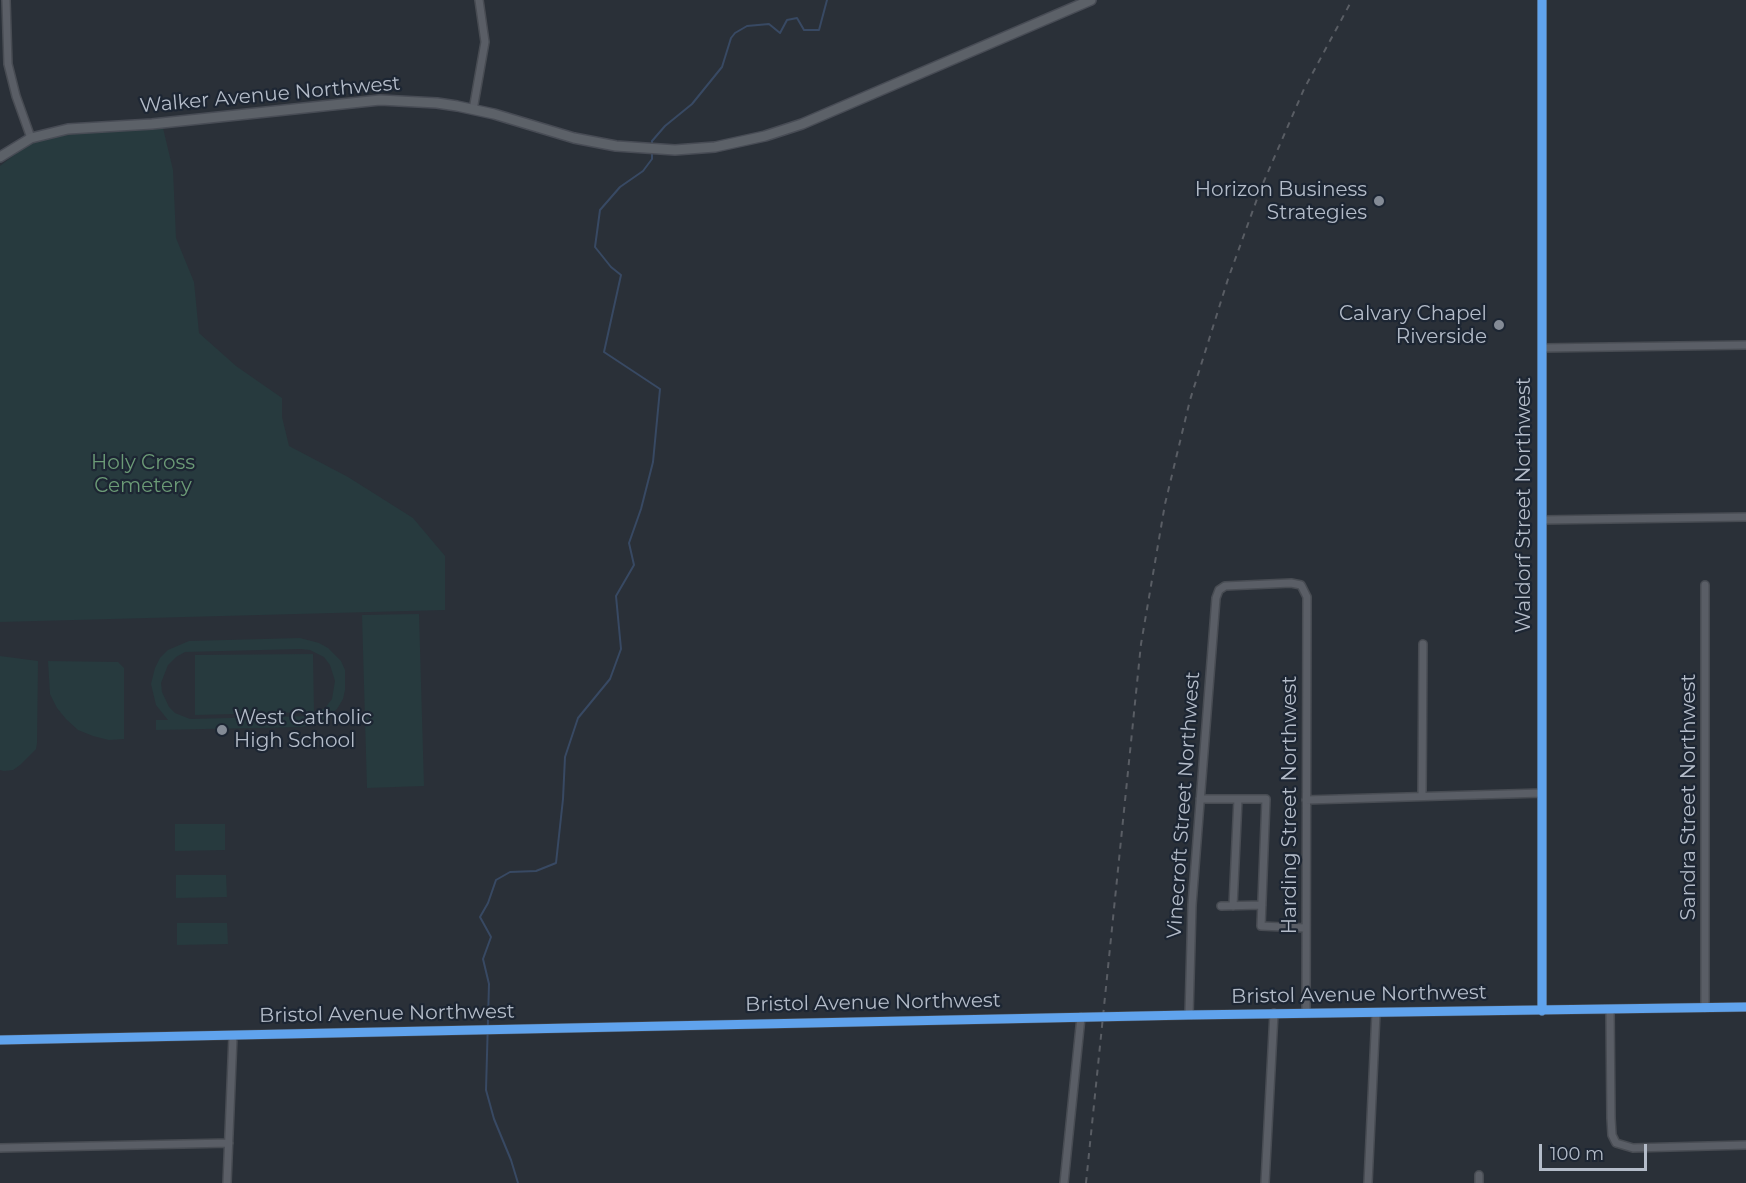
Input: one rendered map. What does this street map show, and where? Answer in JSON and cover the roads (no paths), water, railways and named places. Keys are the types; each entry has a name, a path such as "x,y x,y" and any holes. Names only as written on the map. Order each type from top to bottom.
{"main road":[{"name":"Walker Avenue Northwest","path":"0,157 31,138 68,129 152,124 380,100 437,103 616,147 675,150 715,147 802,124 1091,0"}],"street":[{"path":"6,0 9,64 16,96 31,138"},
{"path":"472,110 485,42 479,0"},
{"name":"Waldorf Street Northwest","path":"1542,0 1542,1011"},
{"path":"1543,348 1746,345"},
{"path":"1542,520 1746,517"},
{"name":"Vinecroft Street Northwest","path":"1189,1015 1192,905 1216,598 1219,590 1225,586 1291,583 1301,585 1307,597"},
{"name":"Sandra Street Northwest","path":"1705,585 1705,1008"},
{"name":"Harding Street Northwest","path":"1306,1013 1307,597"},
{"path":"1422,795 1423,644"},
{"path":"1306,800 1542,793"},
{"path":"1200,799 1266,799 1261,926 1305,928"},
{"path":"1233,906 1238,799"},
{"path":"1221,906 1262,905"},
{"name":"Bristol Avenue Northwest","path":"0,1040 1274,1013 1542,1011 1746,1006"},
{"path":"1610,1009 1611,1118 1612,1135 1616,1143 1633,1148 1746,1145"},
{"path":"1265,1183 1274,1013"},
{"path":"1368,1183 1376,1013"},
{"path":"1064,1183 1081,1017"},
{"path":"227,1183 233,1036"},
{"path":"0,1148 229,1143"}],"waterway":[{"path":"652,147 652,141 665,126 692,104 722,67 731,38 735,33 747,26 769,24 780,33 787,20 797,18 804,30 819,30 827,0"},
{"path":"518,1183 494,1119 486,1090 489,984 483,959 491,937 480,917 496,880 510,872 536,871 556,863 565,757 578,718 610,679 621,649 616,596 634,565 629,543 641,509 653,462 660,389 604,352 621,275 611,267 595,247 600,210 620,187 643,171 652,159 652,152"}],"railway":[{"path":"1086,1183 1141,644 1165,504 1190,400 1228,279 1261,188 1304,89 1352,0"}],"place":[{"name":"Horizon Business Strategies","path":"1379,201"},
{"name":"Calvary Chapel Riverside","path":"1499,325"},
{"name":"West Catholic High School","path":"222,730"}],"park label":[{"name":"Holy Cross Cemetery","path":"143,474"}]}
